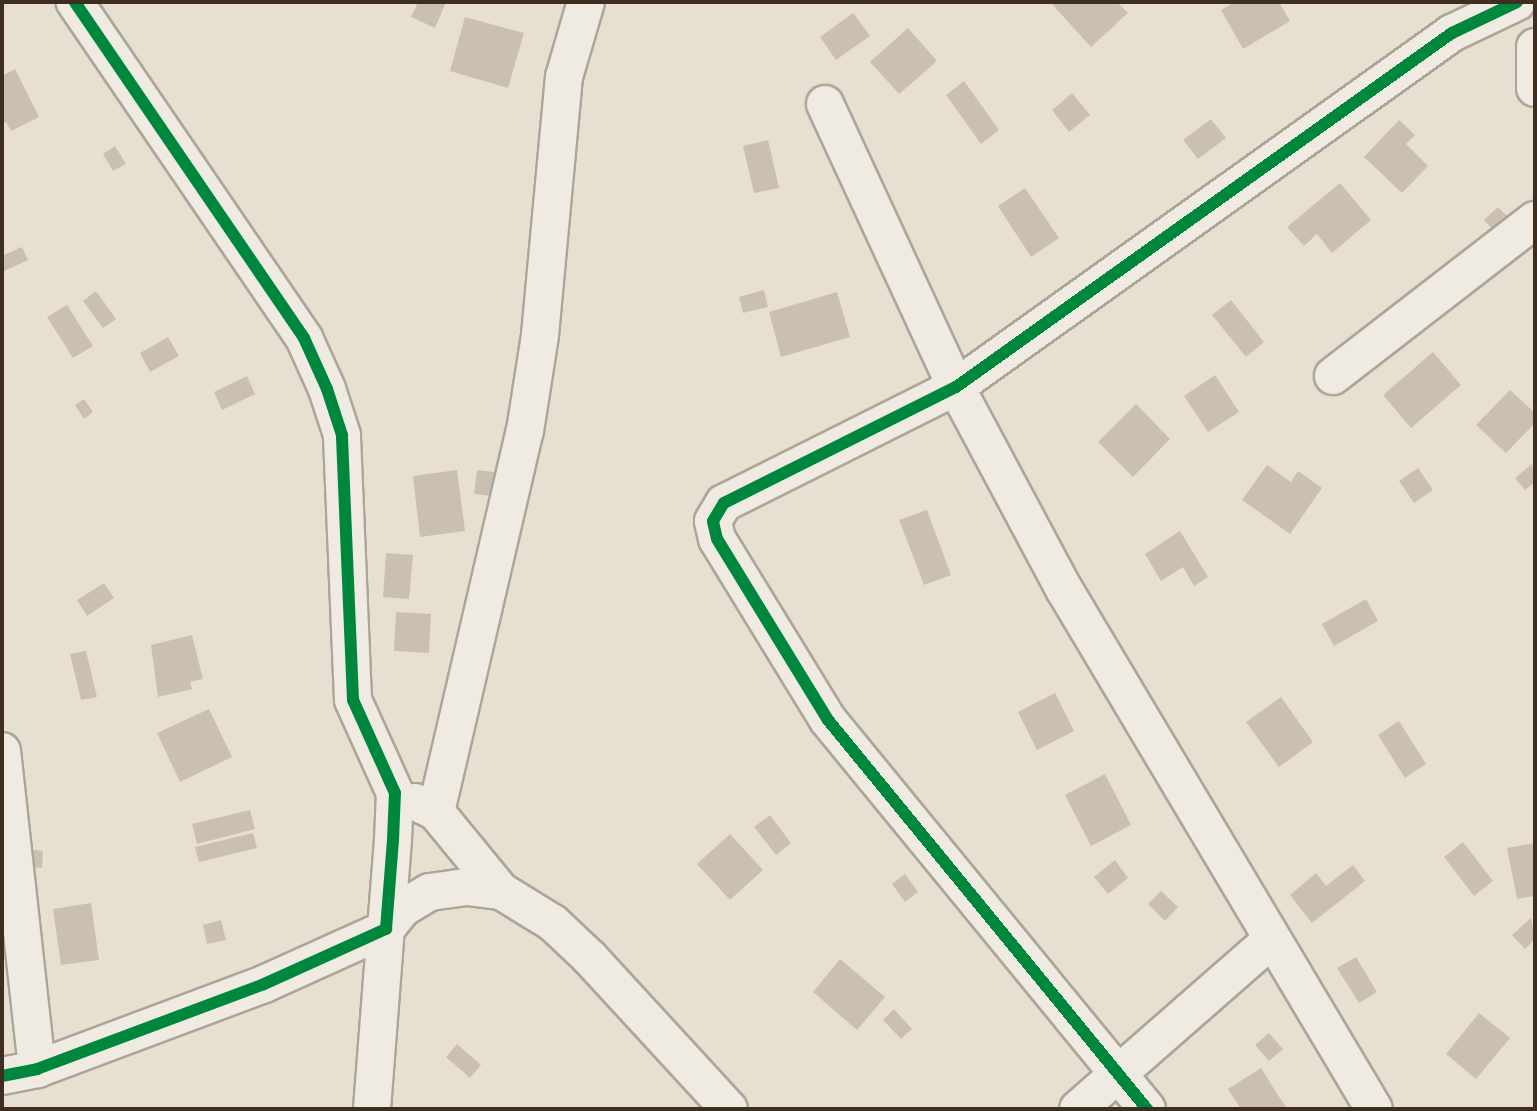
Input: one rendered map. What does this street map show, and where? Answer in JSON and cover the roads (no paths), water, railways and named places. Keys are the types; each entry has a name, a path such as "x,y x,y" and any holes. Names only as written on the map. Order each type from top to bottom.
{"street":[{"path":"75,2 304,338 327,389 342,435 353,700 395,793 372,1109"},
{"path":"436,812 525,431 540,335 564,77 586,2"},
{"path":"1147,1109 828,720 717,539 713,521 724,503 956,387 1452,33 1517,2"},
{"path":"1535,47 1535,88"},
{"path":"825,104 956,387 1064,589 1374,1109"},
{"path":"1333,376 1535,220"},
{"path":"2,751 37,1069"},
{"path":"395,793 436,812 501,891 553,923 590,958 729,1109"},
{"path":"2,1076 37,1069 264,984 386,929 403,908 430,892 467,887 501,891"},
{"path":"1078,1109 1271,940"}]}
